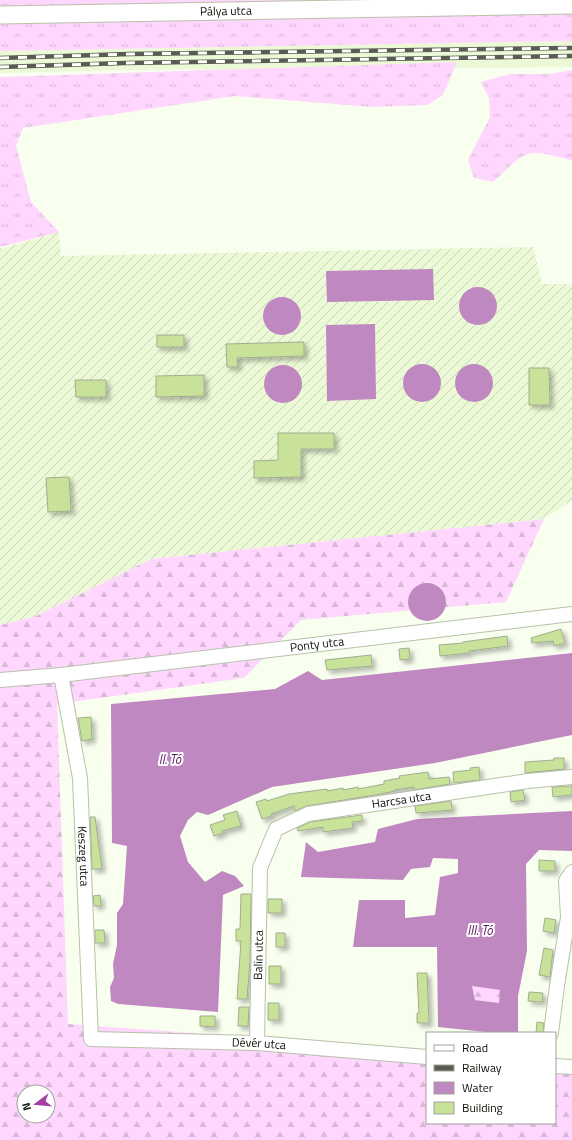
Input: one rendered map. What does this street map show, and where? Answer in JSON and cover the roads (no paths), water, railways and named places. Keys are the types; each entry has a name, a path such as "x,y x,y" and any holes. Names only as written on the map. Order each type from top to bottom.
{"street":[{"name":"Pálya utca","path":"0,15 572,5"},
{"name":"Ponty utca","path":"0,680 61,675 572,614"},
{"name":"Keszeg utca","path":"61,675 80,778 91,1039"},
{"name":"Harcsa utca","path":"260,868 276,829 308,814 528,781 572,777"},
{"name":"Balin utca","path":"257,1043 260,868"},
{"path":"551,1032 568,917 566,881 572,872"},
{"name":"Dévér utca","path":"91,1039 257,1043 426,1058"},
{"path":"556,1066 572,1067"}],"water":[{"path":"433,269 434,300 327,302 326,271"},
{"path":"478,287 488,290 494,296 497,306 494,316 488,322 478,325 468,322 462,316 459,306 462,296 468,290"},
{"path":"282,297 292,300 298,306 301,316 298,326 292,332 282,335 272,332 266,326 263,316 266,306 272,300"},
{"path":"375,324 376,399 327,401 326,325"},
{"path":"422,364 432,367 438,373 441,383 438,393 432,399 422,402 412,399 406,393 403,383 406,373 412,367"},
{"path":"474,364 484,367 490,373 493,383 490,393 484,399 474,402 464,399 458,393 455,383 458,373 464,367"},
{"path":"283,365 293,368 299,374 302,384 299,394 293,400 283,403 273,400 267,394 264,384 267,374 273,368"},
{"path":"427,583 437,586 443,592 446,602 443,612 437,618 427,621 417,618 411,612 408,602 411,592 417,586"},
{"name":"II. Tó","path":"572,653 572,735 435,763 272,787 208,815 197,812 188,820 180,836 188,862 205,882 222,871 235,876 244,886 223,895 218,1012 118,1004 111,1001 110,987 114,978 113,964 117,945 117,913 123,904 127,846 112,843 111,704 275,689 308,671 322,680"},
{"name":"III. Tó","path":"572,811 572,851 539,850 526,864 527,951 518,996 518,1032 486,1032 438,1027 437,947 353,947 359,900 405,900 405,918 435,915 440,877 458,873 458,859 433,858 430,867 411,869 403,880 301,877 306,842 318,852 375,842 378,829 417,819","holes":["472,986 500,990 499,1003 475,1000"]}],"railway":[{"path":"0,58 130,54 572,48"},
{"path":"0,67 125,63 572,56"}]}
